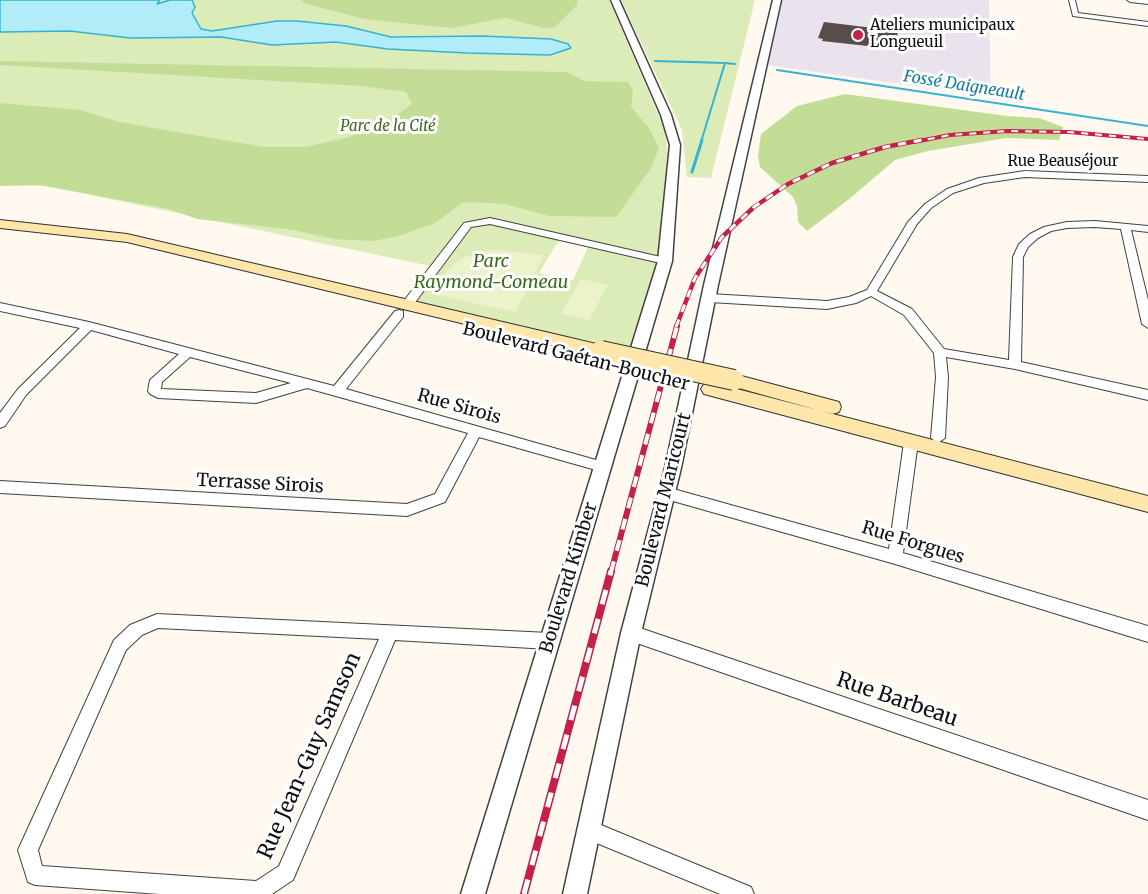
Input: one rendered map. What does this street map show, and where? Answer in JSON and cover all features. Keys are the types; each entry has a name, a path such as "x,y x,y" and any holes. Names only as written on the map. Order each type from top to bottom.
{"main road":[{"name":"Boulevard Gaétan-Boucher","path":"0,224 126,238 403,309 1148,491"},
{"name":"Boulevard Gaétan-Boucher","path":"0,232 59,237 142,250 403,309"},
{"name":"Boulevard Gaétan-Boucher","path":"803,405 911,442 1148,504"}],"street":[{"name":"Boulevard Kimber","path":"473,894 665,261 675,145 666,115 615,0"},
{"name":"Boulevard Maricourt","path":"575,894 632,633 666,493 777,0"},
{"path":"1072,0 1075,15 1148,24"},
{"path":"1130,0 1148,2"},
{"name":"Rue Beauséjour","path":"871,292 913,222 927,206 950,191 982,180 1025,174 1148,179"},
{"path":"337,391 468,225 490,221 665,261"},
{"path":"1015,364 1018,257 1023,246 1034,236 1048,229 1095,224 1148,229"},
{"path":"1125,226 1148,324"},
{"path":"710,298 827,306 852,300 871,292 908,312 940,351 942,377 938,438"},
{"name":"Rue Sirois","path":"0,307 89,327 337,391 603,466"},
{"path":"0,423 22,392 89,327"},
{"path":"940,351 1015,364 1148,395"},
{"name":"Rue Sirois","path":"187,353 156,380 154,391 256,398 304,384"},
{"name":"Terrasse Sirois","path":"0,487 407,510 440,498 476,430"},
{"path":"896,557 911,442"},
{"name":"Rue Forgues","path":"666,493 896,557 1148,634"},
{"name":"Rue Jean-Guy Samson","path":"390,632 286,873 258,891 34,875 28,850 120,645 136,630 157,621 390,632 549,641"},
{"name":"Rue Barbeau","path":"632,633 1148,810"},
{"path":"589,830 744,894"}],"shaded area":[{"path":"780,0 989,0 991,97 767,65"}],"green space":[{"name":"Parc de la Cité","path":"0,0 609,0 665,130 669,166 665,261 638,350 407,305 435,267 48,186 0,185","holes":["561,237 590,243 573,280 539,273"]},
{"path":"301,0 577,0 577,5 555,27 544,28 505,18 451,28 364,19 306,4"},
{"path":"621,0 755,0 711,178 687,177 682,130"},
{"path":"0,61 566,72 585,81 628,82 633,91 631,107 649,128 659,148 651,168 616,217 549,216 505,204 471,202 462,203 435,223 399,236 373,241 333,239 294,230 197,219 169,209 39,185 0,186 0,103 80,110 119,122 264,147 306,147 349,137 381,126 412,104 406,92 362,86 0,65"},
{"path":"845,94 1007,116 1039,118 1063,127 1059,140 1006,138 928,151 895,160 807,231 798,222 797,206 793,197 760,167 758,156 761,134 797,106"},
{"name":"Parc Raymond-Comeau","path":"496,250 544,255 515,312 432,294 450,267 465,257"},
{"path":"581,279 608,285 589,320 561,314"}],"water":[{"path":"0,0 160,0 157,4 170,0 192,0 195,7 192,13 201,29 212,31 277,21 297,21 346,26 391,37 482,36 551,39 568,44 571,48 550,55 467,53 388,49 336,42 272,45 221,37 130,38 70,31 0,32"}],"building":[{"name":"Ateliers municipaux Longueuil","path":"824,22 898,31 895,49 822,41 823,39 818,38"}],"waterway":[{"path":"655,61 725,63"},
{"name":"Fossé Daigneault","path":"701,142 725,63"},
{"name":"Fossé Daigneault","path":"725,63 735,64"},
{"name":"Fossé Daigneault","path":"777,70 1148,126"},
{"name":"Fossé Daigneault","path":"692,172 702,140"}],"railway":[{"path":"914,142 950,135 1007,131 1069,132 1148,139"},
{"path":"676,327 695,278 722,237 754,207 788,184 832,163 885,147 922,140"},
{"path":"611,572 677,326"},
{"path":"524,894 611,571"}],"place":[{"name":"Ateliers municipaux Longueuil","path":"858,35"}]}
